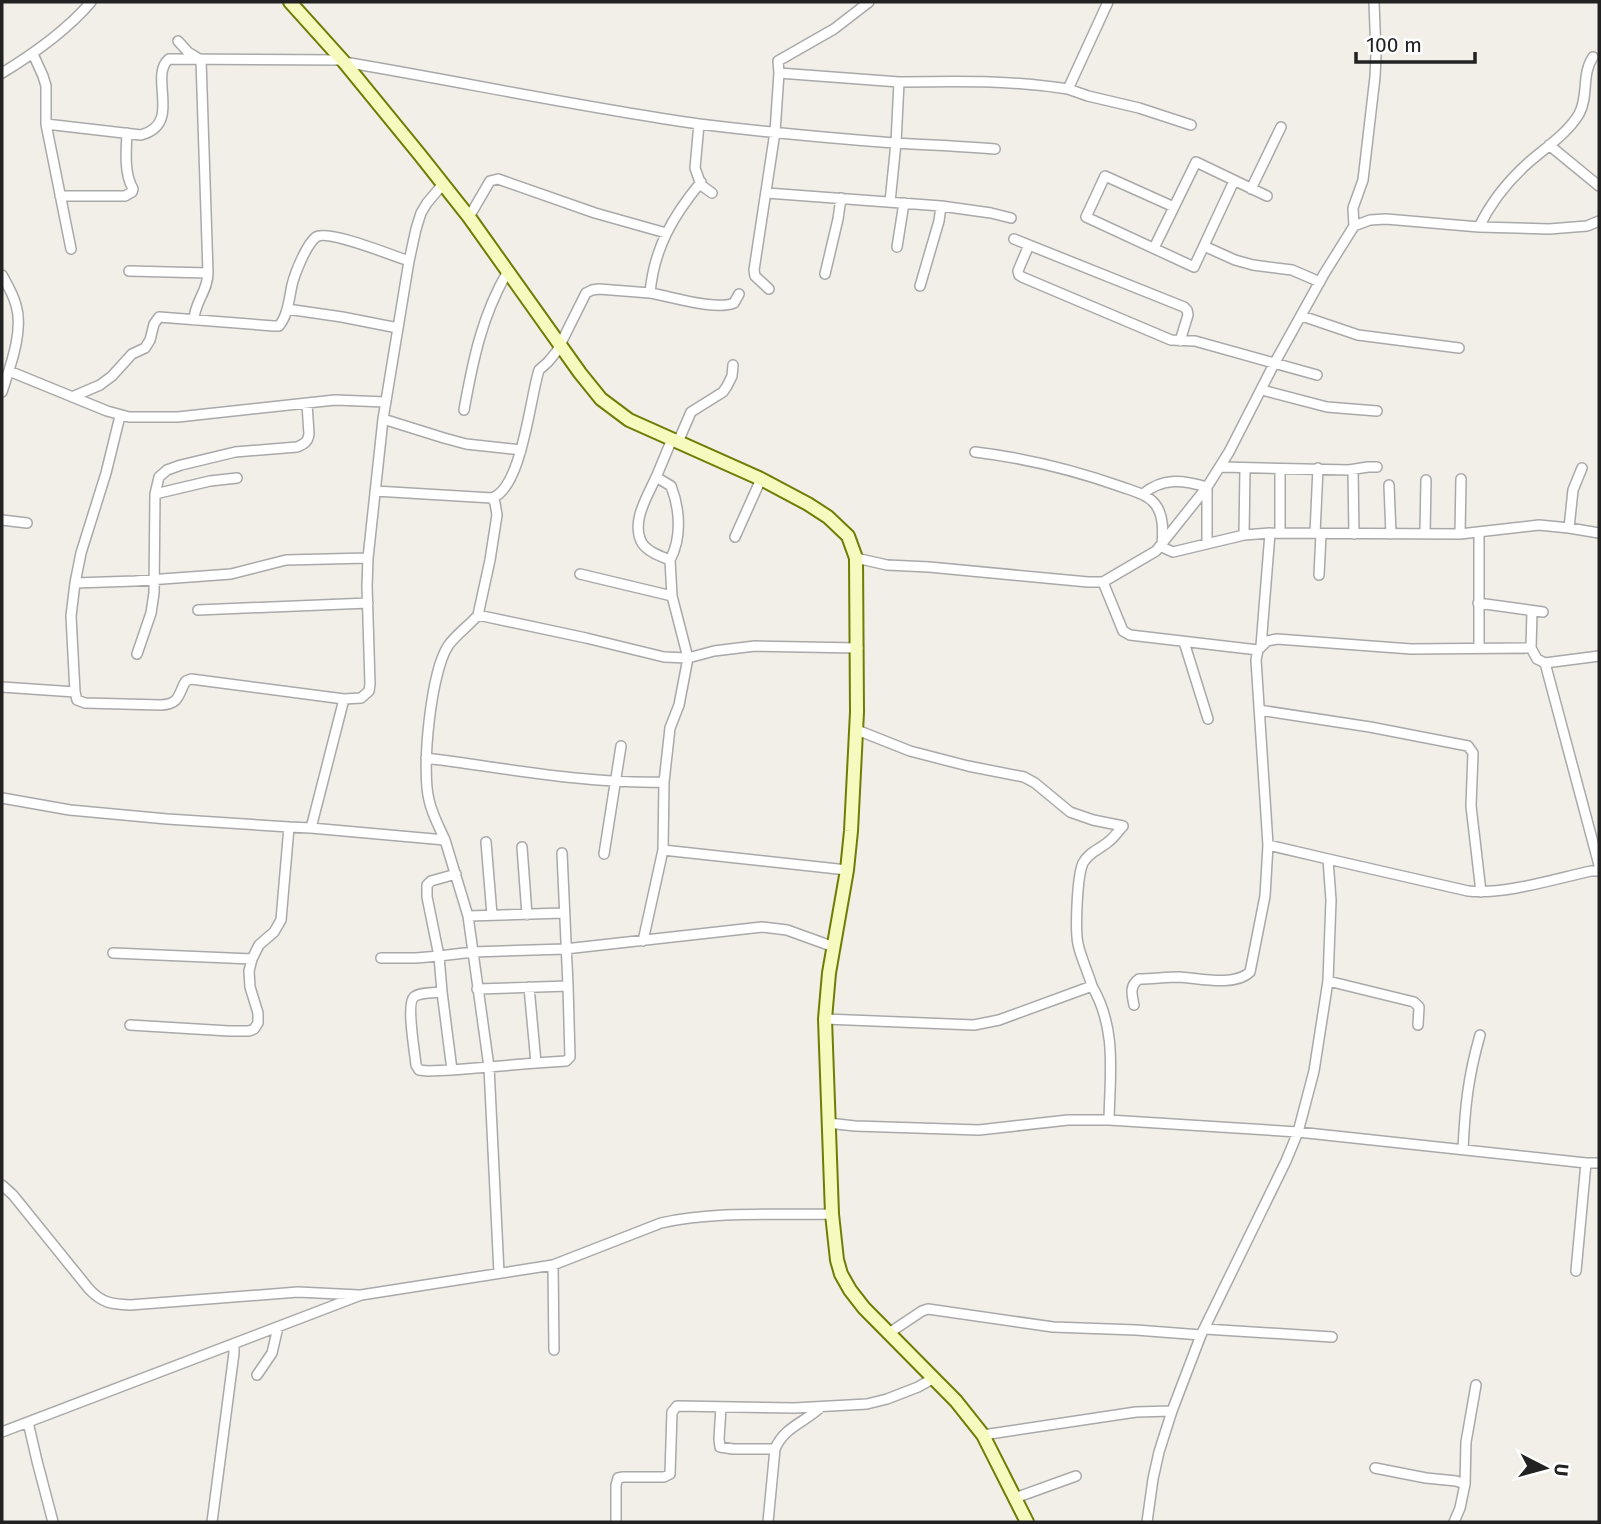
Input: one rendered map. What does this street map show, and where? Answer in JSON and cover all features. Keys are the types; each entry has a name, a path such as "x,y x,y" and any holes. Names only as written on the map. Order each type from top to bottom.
{"street":[{"path":"2,73 33,54 91,2"},
{"path":"290,2 343,61 469,217 601,399 629,420 761,479 808,504 848,536 856,558 857,730 847,870 827,991 825,1019 832,1214 837,1260 841,1275 864,1308 964,1410 983,1435 1027,1522"},
{"path":"769,289 755,276 754,270 775,132 778,61 834,29 869,2"},
{"path":"1068,89 1108,2"},
{"path":"856,558 887,565 1103,582 1162,545 1221,467 1274,364 1354,226 1353,208 1363,180 1376,77 1374,2"},
{"path":"178,41 188,52 201,60"},
{"path":"33,54 46,86 46,124 71,249"},
{"path":"1479,227 1494,200 1580,113 1587,69 1593,57"},
{"path":"46,124 141,135 149,133 155,128 163,112 161,71 169,59 343,61 699,124 896,143 995,149"},
{"path":"194,320 195,309 206,286 208,274 201,60"},
{"path":"779,73 899,82 1030,83 1068,89 1191,125"},
{"path":"890,202 899,82"},
{"path":"699,124 695,168 704,188 712,193"},
{"path":"1251,189 1281,127"},
{"path":"61,196 125,196 132,192 134,189 127,168 127,133"},
{"path":"1549,145 1599,186"},
{"path":"1154,248 1196,162 1268,197"},
{"path":"1174,207 1105,176 1086,217 1194,267 1234,181"},
{"path":"469,217 488,183 494,179 595,213 666,233"},
{"path":"650,293 656,258 671,222 701,182"},
{"path":"120,416 75,583 71,616 77,700 85,703 171,704 186,681 191,679 344,699 361,698 369,691 370,684 368,558 383,419 397,328 421,213 443,184"},
{"path":"766,193 942,206 1011,218"},
{"path":"825,274 841,198"},
{"path":"897,247 904,203"},
{"path":"920,286 942,206"},
{"path":"1354,226 1370,220 1386,219 1479,227 1549,229 1587,226 1599,221"},
{"path":"1587,226 1599,232"},
{"path":"72,397 100,385 132,354 145,348 159,317 274,327 282,323 298,267 315,238 321,235 346,240 409,261"},
{"path":"1014,239 1184,307 1188,315 1180,341"},
{"path":"1029,245 1018,271 1019,275 1171,340 1195,341 1317,375"},
{"path":"1204,246 1235,260 1292,270 1320,282"},
{"path":"129,271 208,274"},
{"path":"464,410 480,333 497,288 508,271"},
{"path":"2,275 18,313 18,327 2,392"},
{"path":"375,491 492,498 500,494 507,485 521,450 539,370 554,356 581,301 589,291 599,289 650,293 727,306 734,303 739,294"},
{"path":"287,309 397,328"},
{"path":"1302,316 1358,335 1459,348"},
{"path":"670,560 644,546 640,538 640,518 649,491 691,412 723,392 732,376 733,365"},
{"path":"9,371 120,416 142,418 178,417 335,400 386,402"},
{"path":"1262,390 1327,407 1377,411"},
{"path":"137,654 151,612 156,579 155,494 159,477 167,470 235,452 297,447 304,444 309,439 307,404"},
{"path":"383,419 466,444 521,450"},
{"path":"975,452 1047,465 1143,494 1159,509 1162,545 1173,552 1244,535 1275,533 1460,534 1525,525 1599,533"},
{"path":"1221,467 1353,470 1377,467"},
{"path":"1244,535 1245,468"},
{"path":"1318,468 1319,575"},
{"path":"1569,528 1573,490 1582,468"},
{"path":"1134,1005 1131,991 1139,979 1180,977 1222,980 1243,978 1250,972 1265,895 1268,845 1256,660 1260,648 1275,533 1280,469"},
{"path":"1353,470 1354,534"},
{"path":"643,941 663,850 664,782 670,728 679,705 688,658 672,597 670,560 676,546 678,514 671,486 656,477"},
{"path":"155,494 210,481 237,478"},
{"path":"735,537 761,479"},
{"path":"1460,534 1461,479"},
{"path":"1425,533 1426,480"},
{"path":"1143,494 1160,483 1184,482 1207,487"},
{"path":"1389,485 1391,534"},
{"path":"1207,487 1208,543"},
{"path":"492,498 497,515 478,615 456,635 440,662 426,773 429,800 445,840 468,916 489,1067 499,1273"},
{"path":"2,520 27,523"},
{"path":"1479,533 1479,648"},
{"path":"75,583 231,575 286,560 368,558"},
{"path":"580,574 672,597"},
{"path":"1103,582 1125,633 1130,635 1260,648 1271,639 1411,649 1531,648"},
{"path":"198,610 368,603"},
{"path":"1478,603 1543,612"},
{"path":"1532,611 1531,648 1537,659 1545,663 1599,656"},
{"path":"478,615 664,657 688,658 713,651 755,646 858,648"},
{"path":"1184,642 1208,719"},
{"path":"1545,663 1596,841 1599,864"},
{"path":"2,687 75,692"},
{"path":"311,828 344,699"},
{"path":"1259,710 1468,746 1472,753 1471,806 1481,892"},
{"path":"857,730 910,751 1024,777 1070,812 1123,826 1083,862 1077,917 1078,944 1092,986 1101,1001 1110,1038 1109,1120"},
{"path":"604,854 621,746"},
{"path":"426,758 616,782 664,782"},
{"path":"2,798 70,810 445,840"},
{"path":"130,1025 229,1031 254,1029 258,1023 258,1013 250,987 249,971 259,945 274,932 281,920 289,827"},
{"path":"486,842 492,915"},
{"path":"1268,845 1468,891 1498,891 1591,871 1599,872"},
{"path":"522,847 527,915"},
{"path":"663,850 847,870"},
{"path":"443,992 416,996 412,1000 410,1013 416,1065 419,1070 566,1061 570,1057 562,853"},
{"path":"1147,1522 1159,1452 1172,1410 1203,1332 1298,1132 1314,1071 1328,981 1331,934 1328,859"},
{"path":"452,1070 439,956 427,884 431,880 456,874"},
{"path":"468,916 564,913"},
{"path":"381,957 416,958 472,952 565,949 762,927 787,930 834,947"},
{"path":"113,953 252,959"},
{"path":"1328,981 1417,1004 1418,1025"},
{"path":"477,989 568,986"},
{"path":"825,1019 974,1025 999,1020 1092,986"},
{"path":"529,987 536,1063"},
{"path":"1463,1149 1465,1106 1480,1035"},
{"path":"828,1123 979,1130 1068,1120 1109,1120 1298,1132 1599,1163"},
{"path":"1576,1271 1586,1163"},
{"path":"2,1185 97,1298 104,1302 130,1305 298,1292 361,1295 553,1265 674,1220 832,1214"},
{"path":"553,1265 554,1350"},
{"path":"2,1432 361,1295"},
{"path":"889,1333 928,1309 1053,1327 1332,1337"},
{"path":"257,1375 272,1353 278,1327"},
{"path":"212,1522 234,1344"},
{"path":"616,1522 618,1478 664,1478 670,1474 672,1412 675,1407 821,1407 867,1404 918,1387 934,1378"},
{"path":"1454,1522 1465,1484 1466,1442 1476,1385"},
{"path":"721,1407 720,1447 775,1449"},
{"path":"768,1522 775,1449 779,1440 788,1430 821,1407"},
{"path":"983,1435 1136,1412 1172,1410"},
{"path":"28,1422 53,1522"},
{"path":"1375,1468 1426,1478 1456,1480 1465,1484"},
{"path":"1015,1498 1076,1476"}]}
